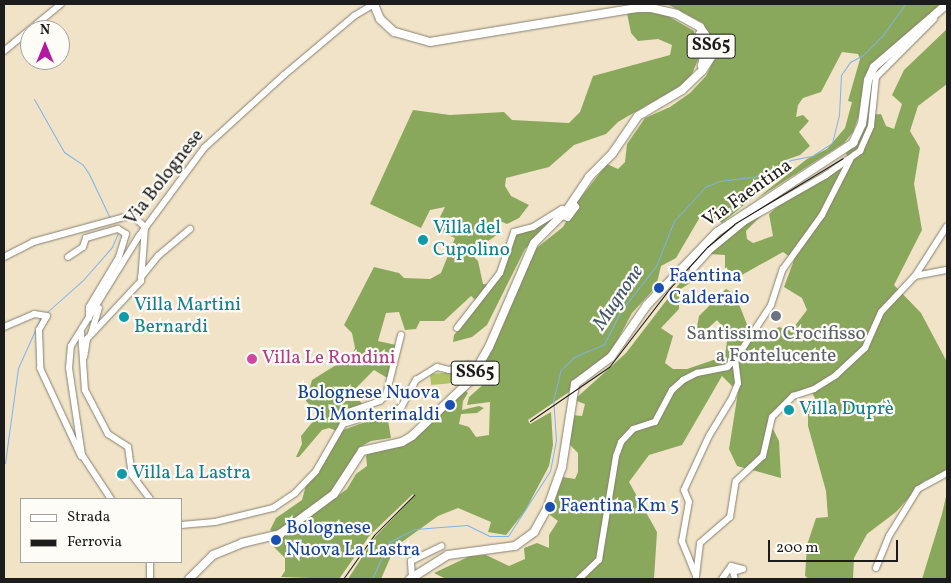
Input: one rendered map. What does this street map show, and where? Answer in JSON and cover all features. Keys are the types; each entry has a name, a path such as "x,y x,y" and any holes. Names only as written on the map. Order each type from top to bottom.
{"main road":[{"name":"SS65","path":"189,579 213,555 242,543 280,534 334,494 362,451 402,442 412,436 474,376 527,254 565,213 638,116 670,100 687,85 703,63 706,50 698,31 677,14 637,8 430,42 394,32 380,19 370,4"},
{"name":"Via Faentina","path":"411,578 448,556 515,546 534,532 548,509 562,467 576,384 611,357 647,305 717,232 852,143 862,124 871,72 947,4"}],"street":[{"path":"4,51 61,4"},
{"name":"Via Bolognese","path":"84,460 69,368 71,346 145,227 213,139 370,4"},
{"name":"Via Faentina","path":"693,270 709,251 750,218 850,160 868,137 876,77 928,26 935,18 935,14"},
{"path":"580,579 599,560 616,456 621,442 633,430 655,422 672,390 683,380 697,373 727,367 736,360 770,305 783,269 822,215 850,160"},
{"path":"456,328 500,273 514,232 534,227 562,210 565,213"},
{"path":"4,257 33,242 132,216 145,227 141,277"},
{"path":"697,578 700,543 730,517 736,481 763,456 772,417 793,396 814,389 836,375 865,348 881,312 915,276 947,226"},
{"name":"Via Bolognese","path":"68,257 84,247 86,238 118,229 126,234 119,258 89,307 89,318"},
{"path":"91,335 124,302 158,256 190,229"},
{"path":"915,276 947,270"},
{"path":"99,308 84,357 82,375 91,404 108,434 128,446 132,475 149,498"},
{"name":"Via Bolognese","path":"4,327 34,314 47,316 39,330 40,368 84,460 110,498"},
{"path":"81,332 84,357"},
{"path":"182,525 215,522 273,508 295,493 316,471 343,424 342,419 348,412 380,401 386,395 401,335"},
{"path":"697,578 682,541 689,502 684,490 709,436 732,398 738,383 736,360"},
{"path":"343,424 363,418 390,417 402,406 416,380 437,368 449,370 468,365 474,376"},
{"path":"876,568 889,536 918,489 947,473"},
{"name":"Via Faentina","path":"411,578 411,562 442,546"},
{"path":"150,563 150,579"},
{"path":"722,579 731,566 743,569 733,572 735,579"}],"green space":[{"path":"667,4 940,4 865,76 859,115 853,132 844,143 755,200 807,159 827,149 845,128 852,102 848,101 860,59 858,54 842,52 821,92 803,98 798,105 796,117 803,115 809,121 799,132 810,146 800,155 780,162 784,172 722,223 710,215 700,217 676,258 661,266 656,287 632,313 611,352 575,380 569,392 528,420 530,424 551,412 553,445 549,466 525,511 506,535 488,532 491,522 458,508 438,516 395,547 381,579 348,579 375,537 414,496 413,494 370,535 339,579 281,577 285,571 285,558 271,544 347,489 356,474 367,466 366,456 369,453 411,442 465,390 468,393 463,401 462,410 479,406 484,408 477,413 461,414 459,424 469,427 476,437 489,435 490,402 467,405 469,397 485,383 478,377 534,250 563,227 578,201 607,164 618,169 625,162 627,144 645,118 670,107 690,93 706,76 714,60 713,42 703,23"},
{"path":"648,12 668,16 694,31 700,55 692,74 680,86 618,122 606,134 574,145 549,167 506,178 505,186 511,196 529,205 519,218 507,224 500,221 500,233 470,253 478,261 483,284 494,285 514,233 547,222 560,212 525,249 487,325 472,337 453,342 454,335 480,304 471,296 444,321 420,321 416,329 405,330 399,312 386,313 378,341 396,345 389,379 374,370 355,389 337,390 342,401 360,401 362,404 344,412 337,431 329,428 322,430 299,457 296,457 302,444 301,436 319,414 306,401 312,380 352,355 355,348 352,333 344,325 374,267 399,273 404,278 430,279 441,273 455,238 434,229 445,207 430,210 421,228 370,204 413,110 450,115 504,112 512,120 569,123 580,112 593,76 670,55 672,45 658,39 638,41 631,33 627,13"},
{"path":"947,29 947,84 918,106 910,131 920,148 914,184 922,230 894,285 921,313 947,362 947,472 924,481 896,512 867,534 854,558 853,579 809,579 805,576 807,545 816,518 828,517 826,491 808,426 808,410 818,404 809,387 791,394 769,421 779,441 781,478 737,466 729,449 738,392 722,376 682,445 649,455 629,482 657,532 654,579 446,579 434,573 470,556 486,555 509,566 525,559 524,548 537,543 549,548 549,535 558,521 550,515 563,477 575,479 578,472 578,453 570,445 571,415 582,416 585,404 574,400 626,353 689,271 690,283 679,290 679,309 661,328 673,336 665,363 673,369 687,369 725,356 728,333 717,320 703,333 697,327 699,316 726,289 735,294 750,332 757,340 779,327 791,331 807,310 802,298 784,287 794,260 783,252 740,276 725,268 725,255 709,254 728,236 765,212 746,231 747,239 753,243 773,236 769,214 787,198 848,159 846,153 857,142 869,115 881,114 886,126 894,129 902,104 892,95 904,70"},
{"path":"452,372 453,383 431,385 430,374"},
{"path":"371,420 388,420 391,438 371,441 360,447 334,490 291,522 274,532 270,530 276,518 302,500 306,485 343,430"},
{"path":"947,492 947,579 922,579 942,514"}],"waterway":[{"name":"Mugnone","path":"372,579 389,542 415,529 467,525 490,536 508,536 550,471 556,440 553,401 561,370 574,357 604,344 620,312 656,266 674,221 705,187 719,181 754,177 791,160 812,156 832,143 839,115 841,75 850,62 863,55 882,36 905,4"},
{"path":"34,99 64,152 83,165 89,174 110,218"},
{"path":"47,312 83,280 112,247 118,233"},
{"path":"5,463 18,368 41,317"}],"railway":[{"path":"530,421 609,367 670,288 707,247 734,224 843,158"},
{"path":"343,579 374,535 414,495"}],"place":[{"name":"Villa del Cupolino","path":"423,240"},
{"name":"Faentina Calderaio","path":"659,288"},
{"name":"Santissimo Crocifisso a Fontelucente","path":"776,316"},
{"name":"Villa Martini Bernardi","path":"124,317"},
{"name":"Villa Le Rondini","path":"252,359"},
{"name":"Bolognese Nuova Di Monterinaldi","path":"450,405"},
{"name":"Villa Duprè","path":"789,410"},
{"name":"Villa La Lastra","path":"122,474"},
{"name":"Faentina Km 5","path":"550,507"},
{"name":"Bolognese Nuova La Lastra","path":"276,540"}]}
